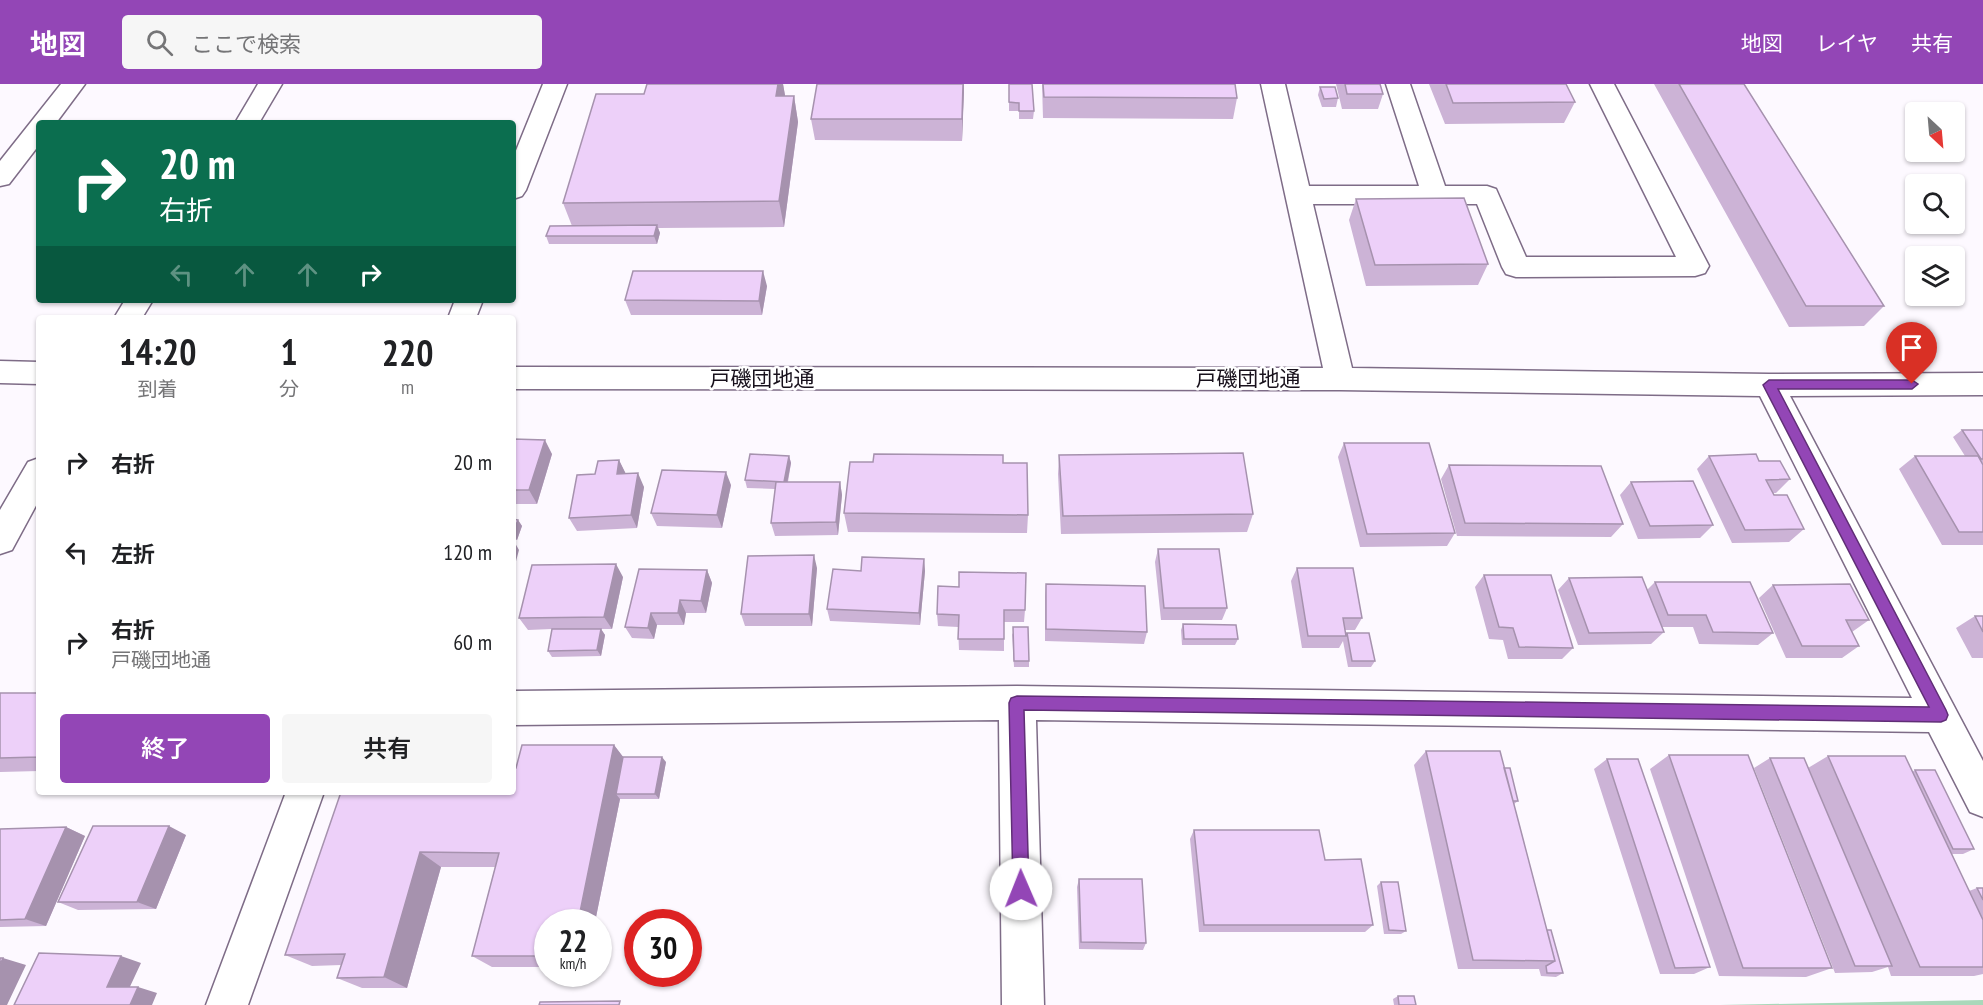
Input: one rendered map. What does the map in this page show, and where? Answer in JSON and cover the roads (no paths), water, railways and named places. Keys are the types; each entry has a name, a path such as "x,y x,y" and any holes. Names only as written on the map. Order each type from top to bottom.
{"street":[{"path":"45,120 73,84"},
{"path":"249,120 270,84"},
{"path":"516,182 555,84"},
{"path":"1273,84 1340,379"},
{"path":"1398,84 1435,194"},
{"path":"1298,195 1487,195 1515,267 1695,266 1602,84"},
{"path":"0,178 36,132"},
{"path":"0,372 36,373"},
{"name":"戸磯団地通","path":"516,378 1340,379 1769,385 1983,384"},
{"path":"1769,385 1983,799"},
{"path":"0,540 36,476"},
{"path":"516,708 1017,703 1941,715"},
{"path":"1017,703 1023,1005"},
{"path":"227,1005 304,795"}]}
